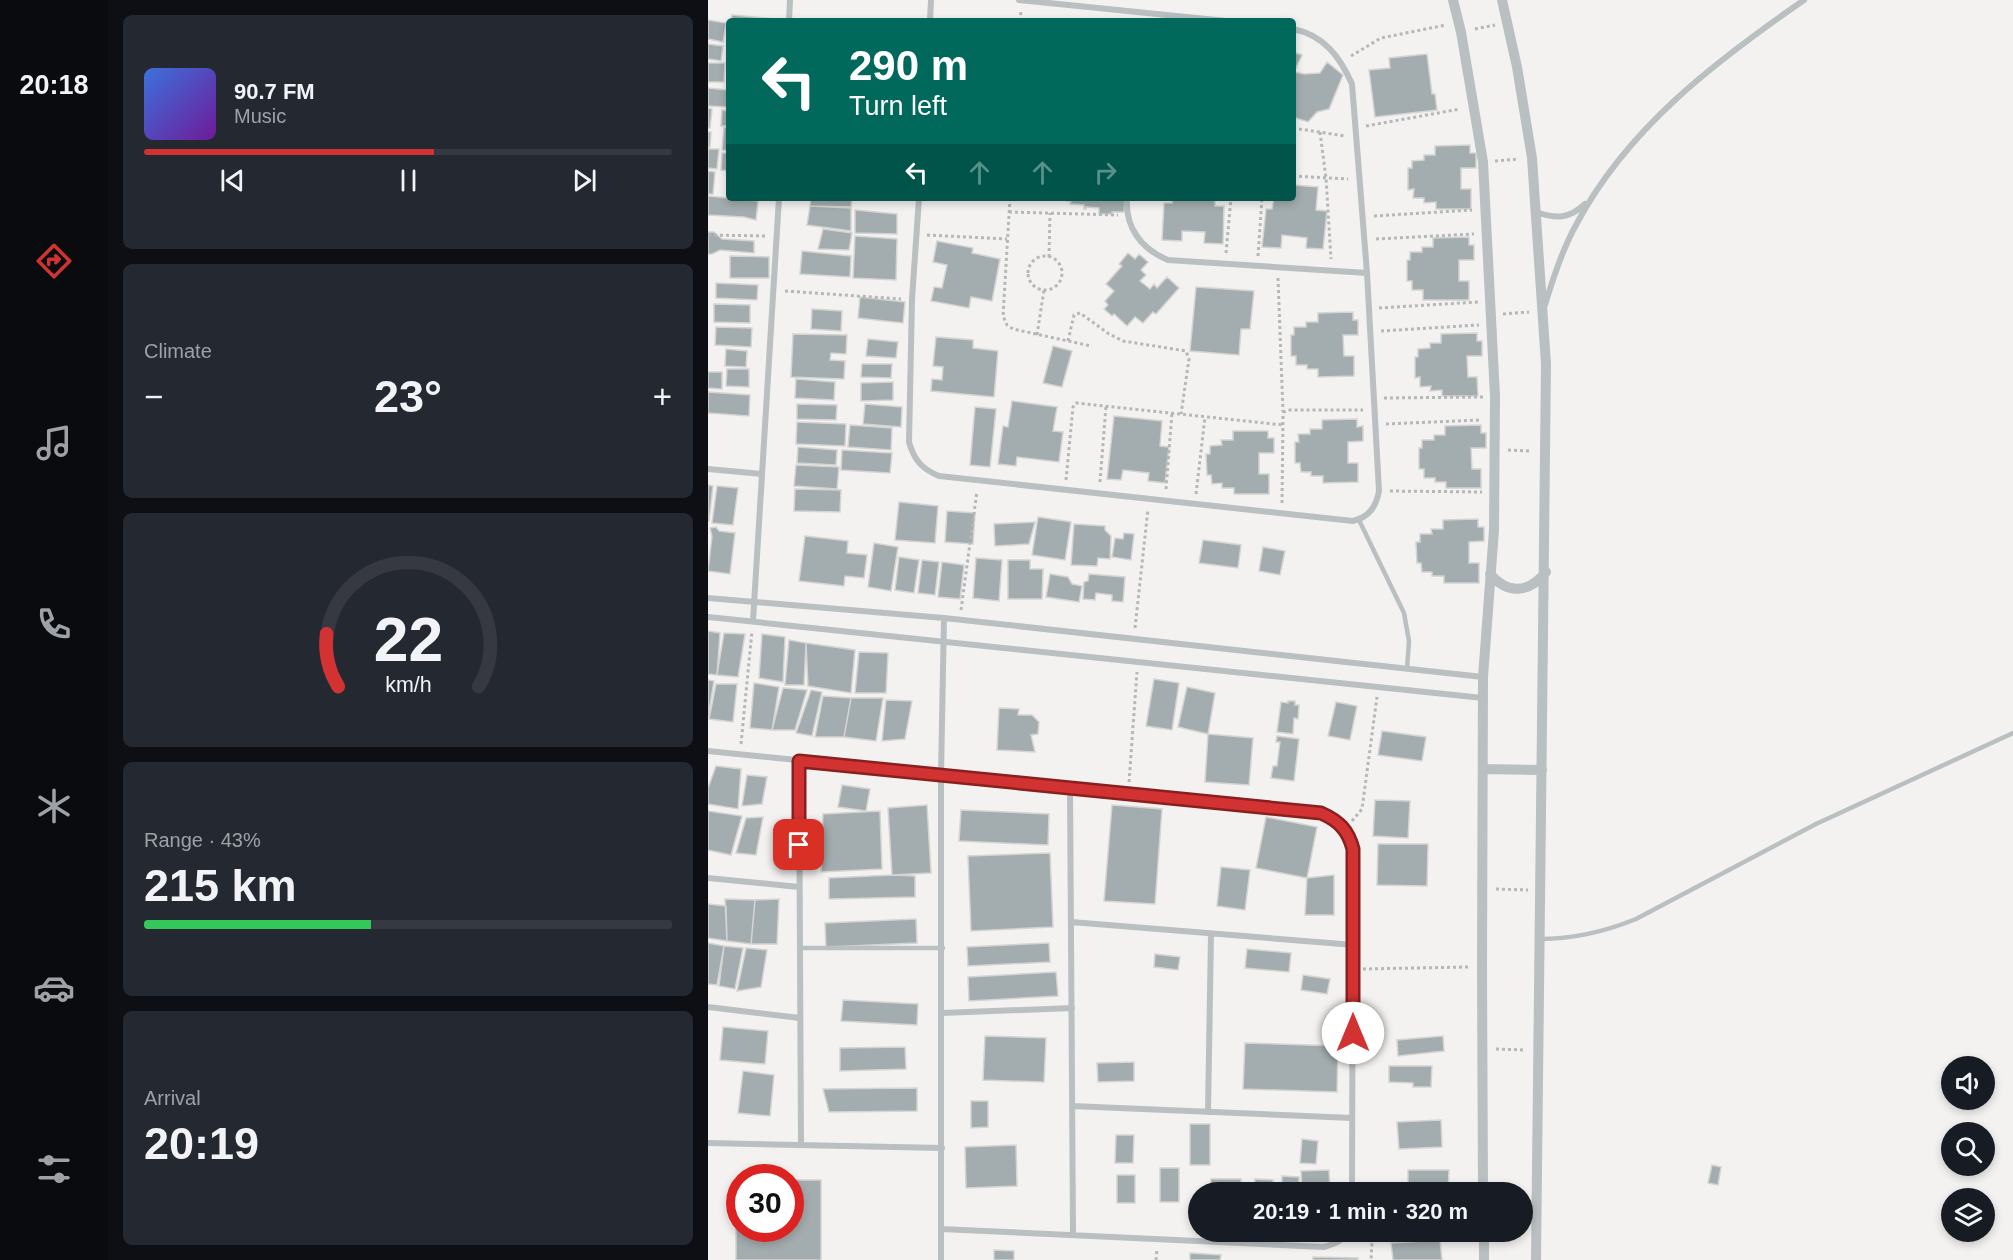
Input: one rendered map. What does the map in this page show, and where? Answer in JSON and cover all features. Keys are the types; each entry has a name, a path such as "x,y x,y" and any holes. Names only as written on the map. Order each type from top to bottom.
{"street":[{"path":"789,18 790,0"},
{"path":"930,18 931,0"},
{"path":"1019,0 1196,18"},
{"path":"1453,0 1460,27 1484,162 1495,396 1494,530 1483,677 1484,1182"},
{"path":"1502,0 1517,67 1532,158 1546,364 1536,1260"},
{"path":"1536,212 1550,217 1565,216 1578,210 1590,199 1634,142 1671,103 1712,67 1804,0"},
{"path":"1136,12 1136,18"},
{"path":"919,201 912,299 909,442 919,464 928,471 939,476 978,481 1282,514 1359,520 1375,507 1379,491 1367,273 1352,84 1342,62 1325,44 1296,30"},
{"path":"1543,311 1562,253 1590,199"},
{"path":"753,621 779,201"},
{"path":"1127,201 1128,215 1142,244 1159,256 1178,262 1367,273"},
{"path":"708,469 762,474"},
{"path":"1490,574 1497,583 1507,588 1518,589 1529,587 1539,581 1545,572"},
{"path":"708,598 944,618 1483,677"},
{"path":"708,617 1483,698"},
{"path":"941,1260 943,948 941,775 944,618"},
{"path":"708,751 1321,813 1333,818 1350,836 1353,849 1352,1182"},
{"path":"799,761 801,1145"},
{"path":"1483,769 1542,770"},
{"path":"1070,788 1073,1234"},
{"path":"708,878 799,887"},
{"path":"1071,922 1354,945"},
{"path":"1208,1112 1211,934"},
{"path":"708,1007 800,1018"},
{"path":"942,1013 1072,1008"},
{"path":"1072,1106 1352,1118"},
{"path":"708,1143 942,1148"},
{"path":"941,1229 1188,1240"},
{"path":"1227,1242 1324,1247 1338,1242"},
{"path":"1484,1242 1484,1260"}],"lane":[{"path":"1359,520 1404,613 1409,641 1407,669"},
{"path":"1540,939 1580,937 1608,930 1636,919 1816,824 2013,733"},
{"path":"799,948 943,948"}],"path":[{"path":"1342,62 1381,38 1508,22"},
{"path":"1355,128 1474,107"},
{"path":"1296,128 1356,138"},
{"path":"1320,132 1326,178 1332,271"},
{"path":"1484,162 1532,158"},
{"path":"1296,176 1359,179"},
{"path":"1010,201 1004,321 1013,329 1091,345"},
{"path":"1225,265 1231,201"},
{"path":"1257,266 1262,201"},
{"path":"1362,216 1486,210"},
{"path":"1009,212 1128,215"},
{"path":"1049,257 1050,213"},
{"path":"1364,240 1488,233"},
{"path":"708,235 776,236"},
{"path":"916,235 1007,239"},
{"path":"1049,257 1059,264 1062,275 1056,286 1044,290 1033,285 1028,274 1029,268 1037,258 1049,257"},
{"path":"1277,268 1283,414 1282,514"},
{"path":"773,290 912,299"},
{"path":"1037,334 1044,290"},
{"path":"1369,309 1491,301"},
{"path":"1370,332 1543,311"},
{"path":"1068,341 1074,315 1080,313 1123,341 1186,351 1189,359 1182,414"},
{"path":"1373,398 1495,396"},
{"path":"1065,490 1074,405 1079,403 1283,425"},
{"path":"1099,494 1106,406"},
{"path":"1283,414 1290,410 1374,410"},
{"path":"1166,501 1172,413"},
{"path":"1195,504 1205,416"},
{"path":"1375,424 1495,419"},
{"path":"1494,450 1545,451"},
{"path":"960,620 978,481"},
{"path":"1379,491 1494,492"},
{"path":"1133,639 1149,499"},
{"path":"740,754 753,621"},
{"path":"1128,794 1137,661"},
{"path":"1343,826 1354,820 1362,809 1378,687"},
{"path":"1482,889 1540,890"},
{"path":"1353,969 1482,967"},
{"path":"1482,1048 1539,1051"},
{"path":"1371,1242 1371,1260"}],"building":[{"path":"732,15 764,18 732,18"},
{"path":"708,20 726,23 723,42 708,39"},
{"path":"708,44 723,46 721,61 708,59"},
{"path":"1296,53 1302,55 1296,68"},
{"path":"1427,54 1432,94 1435,94 1437,110 1375,117 1369,70 1390,68 1389,58"},
{"path":"1327,62 1343,75 1329,109 1317,112 1308,122 1296,118 1296,72 1320,73"},
{"path":"708,63 725,63 724,82 708,82"},
{"path":"708,88 726,90 726,107 708,106"},
{"path":"708,108 712,109 710,128 708,128"},
{"path":"722,110 726,111 726,126 721,126"},
{"path":"724,127 726,127 726,151 722,150"},
{"path":"708,132 711,132 710,147 708,147"},
{"path":"1470,145 1470,153 1476,153 1476,168 1461,168 1461,189 1471,189 1471,209 1436,209 1436,202 1424,203 1424,198 1413,198 1414,189 1408,190 1408,168 1412,168 1412,161 1424,160 1424,155 1435,155 1435,146"},
{"path":"708,149 719,149 717,169 708,168"},
{"path":"722,153 726,153 726,171 721,170"},
{"path":"708,171 715,172 713,194 708,194"},
{"path":"1296,185 1318,187 1316,210 1327,211 1323,249 1306,248 1307,238 1282,235 1281,248 1262,247 1266,209 1272,209 1273,201 1296,201"},
{"path":"708,196 726,198 726,201 758,201 756,220 708,215"},
{"path":"811,201 852,201 851,207 810,206"},
{"path":"1071,201 1125,201 1124,212 1112,212 1112,214 1099,214 1099,208 1086,207 1084,209 1084,205 1070,204"},
{"path":"1172,201 1215,201 1215,206 1224,206 1223,244 1204,243 1205,232 1182,231 1182,241 1162,240 1164,203 1172,203"},
{"path":"810,206 851,208 851,231 807,225"},
{"path":"855,210 897,214 897,234 855,233"},
{"path":"823,229 852,233 849,250 818,249"},
{"path":"708,232 714,232 722,239 754,241 754,253 720,250 708,254"},
{"path":"855,236 897,239 896,280 853,278"},
{"path":"1469,237 1469,245 1474,245 1474,260 1459,260 1459,281 1469,281 1469,300 1423,300 1423,290 1412,290 1412,281 1407,281 1407,260 1410,260 1410,252 1422,252 1422,247 1433,247 1433,238"},
{"path":"937,241 973,248 972,253 1000,259 992,301 971,297 969,308 931,301 934,287 942,288 947,265 933,262"},
{"path":"802,251 851,256 850,277 800,274"},
{"path":"1128,253 1135,259 1139,254 1148,262 1141,270 1146,275 1140,281 1150,289 1154,284 1157,288 1167,277 1179,288 1156,314 1153,312 1143,323 1135,317 1127,326 1114,314 1112,316 1104,309 1108,305 1105,301 1114,291 1106,284 1122,266 1119,264"},
{"path":"730,256 769,257 769,278 730,278"},
{"path":"716,283 758,285 757,300 716,298"},
{"path":"1196,287 1254,291 1250,329 1241,329 1239,355 1190,351"},
{"path":"860,297 905,302 903,323 858,318"},
{"path":"714,304 750,305 750,323 714,322"},
{"path":"812,309 842,311 841,331 811,329"},
{"path":"1353,312 1353,320 1358,320 1358,335 1343,335 1344,356 1354,356 1354,376 1318,377 1318,369 1307,369 1307,365 1296,365 1296,356 1291,356 1291,335 1294,335 1294,327 1306,327 1306,322 1318,322 1318,313"},
{"path":"716,327 752,328 751,347 715,345"},
{"path":"1477,333 1477,341 1482,341 1482,356 1467,356 1468,377 1477,377 1478,396 1442,396 1442,390 1430,391 1431,386 1420,387 1420,377 1415,378 1415,357 1418,357 1418,349 1430,348 1430,343 1441,343 1441,334"},
{"path":"793,334 847,335 846,354 831,353 830,360 845,361 844,379 791,377"},
{"path":"936,337 973,340 973,348 998,351 994,397 931,391 932,379 942,380 943,367 933,366"},
{"path":"868,339 898,342 896,358 866,356"},
{"path":"1053,346 1072,351 1062,387 1043,383"},
{"path":"726,349 747,351 746,367 725,366"},
{"path":"862,364 892,364 891,378 861,377"},
{"path":"727,369 749,369 749,387 726,386"},
{"path":"708,372 722,372 722,389 708,388"},
{"path":"796,379 835,382 834,400 795,398"},
{"path":"893,382 893,400 861,401 861,383"},
{"path":"708,392 750,395 749,416 708,413"},
{"path":"1012,401 1057,407 1053,431 1063,432 1059,462 1017,457 1016,466 998,464 1003,426 1008,427"},
{"path":"797,404 837,405 836,420 797,419"},
{"path":"865,404 902,407 901,427 863,424"},
{"path":"975,407 996,409 990,467 970,465"},
{"path":"1114,416 1162,421 1160,446 1169,447 1165,483 1148,481 1149,473 1123,470 1121,480 1107,479"},
{"path":"1357,419 1357,427 1363,426 1363,441 1348,442 1348,463 1358,463 1358,482 1323,483 1323,476 1311,476 1311,472 1301,472 1300,463 1295,463 1295,442 1299,442 1298,434 1310,434 1310,429 1322,429 1322,420"},
{"path":"797,422 846,424 845,446 796,444"},
{"path":"850,425 892,428 891,450 848,447"},
{"path":"1481,425 1481,433 1486,433 1486,448 1471,448 1472,469 1481,469 1481,488 1446,488 1446,482 1435,482 1435,478 1424,478 1424,469 1419,469 1419,448 1422,448 1422,440 1434,440 1434,435 1445,435 1445,426"},
{"path":"1233,431 1268,431 1268,438 1274,438 1274,453 1259,453 1259,474 1269,474 1269,494 1234,494 1234,488 1222,488 1222,483 1212,484 1211,475 1207,475 1206,454 1210,454 1210,446 1222,445 1221,440 1233,440"},
{"path":"798,447 837,450 836,465 797,463"},
{"path":"842,450 892,453 890,473 841,470"},
{"path":"796,465 839,467 837,489 794,486"},
{"path":"708,485 713,486 709,521 708,521"},
{"path":"717,486 738,488 733,525 712,523"},
{"path":"795,489 841,490 840,512 794,511"},
{"path":"899,502 938,506 935,543 895,540"},
{"path":"947,511 975,513 973,544 945,542"},
{"path":"1038,517 1071,522 1065,560 1032,555"},
{"path":"1478,519 1478,527 1484,527 1484,541 1469,542 1469,563 1479,563 1479,583 1444,583 1444,576 1432,576 1432,572 1422,572 1421,563 1417,563 1416,542 1420,542 1420,534 1432,534 1431,529 1443,529 1443,520"},
{"path":"1035,522 1029,544 995,546 994,524"},
{"path":"1074,524 1105,526 1105,530 1111,536 1110,559 1098,558 1097,566 1071,565"},
{"path":"716,527 719,531 735,533 730,574 708,571 712,536 710,528"},
{"path":"1124,533 1134,534 1131,560 1112,557 1115,538 1123,539"},
{"path":"805,536 848,541 847,553 867,555 864,578 845,576 844,586 799,581"},
{"path":"1203,540 1241,545 1238,568 1199,563"},
{"path":"874,543 898,547 891,591 868,587"},
{"path":"1263,547 1285,551 1280,575 1259,571"},
{"path":"899,557 919,560 914,593 895,590"},
{"path":"976,558 1002,560 999,601 973,598"},
{"path":"922,560 939,562 935,595 918,593"},
{"path":"1008,560 1030,560 1030,569 1043,569 1042,599 1008,599"},
{"path":"942,562 964,565 960,599 938,597"},
{"path":"1050,574 1068,577 1072,584 1082,586 1079,602 1046,597"},
{"path":"1089,574 1125,577 1123,602 1112,601 1112,595 1096,593 1095,600 1083,599 1084,582 1088,581"},
{"path":"708,631 720,633 717,675 708,674"},
{"path":"724,633 745,634 738,677 717,675"},
{"path":"762,634 785,637 783,682 759,678"},
{"path":"789,640 806,643 804,685 785,685"},
{"path":"806,643 855,650 851,693 808,686"},
{"path":"859,652 888,653 886,693 855,693"},
{"path":"1154,679 1179,683 1172,730 1146,726"},
{"path":"708,680 714,681 708,717"},
{"path":"754,683 779,687 772,730 750,728"},
{"path":"716,684 737,684 733,722 709,719"},
{"path":"1187,687 1215,693 1208,734 1178,727"},
{"path":"783,688 807,690 795,730 772,730"},
{"path":"811,690 822,692 812,736 796,733"},
{"path":"823,696 851,698 844,737 815,737"},
{"path":"851,698 883,698 876,741 844,737"},
{"path":"886,700 912,701 905,739 882,741"},
{"path":"1288,701 1295,701 1295,705 1299,705 1298,719 1294,718 1293,734 1277,732 1281,702 1288,703"},
{"path":"1336,702 1357,706 1350,740 1328,736"},
{"path":"999,708 1019,709 1018,715 1032,715 1039,722 1038,734 1031,735 1035,752 997,750"},
{"path":"1382,731 1426,737 1422,761 1378,755"},
{"path":"1208,734 1253,738 1249,785 1205,782"},
{"path":"1277,736 1299,739 1294,781 1271,778 1273,766 1277,766 1280,742 1276,742"},
{"path":"716,766 741,769 738,809 708,804 708,788"},
{"path":"747,775 767,777 762,804 742,806"},
{"path":"842,785 870,789 866,811 838,807"},
{"path":"1375,800 1410,801 1408,838 1373,836"},
{"path":"927,805 931,873 892,875 888,808"},
{"path":"1112,805 1162,809 1155,904 1104,901"},
{"path":"961,810 1049,814 1048,845 959,841"},
{"path":"708,811 742,816 731,855 708,850"},
{"path":"880,811 882,869 821,872 823,814"},
{"path":"763,817 756,855 736,853 746,818"},
{"path":"1266,817 1317,827 1307,878 1256,868"},
{"path":"1378,844 1428,844 1427,886 1377,885"},
{"path":"1050,853 1053,927 971,931 968,856"},
{"path":"1221,867 1250,870 1245,910 1217,906"},
{"path":"1334,875 1334,915 1305,915 1307,878"},
{"path":"915,876 915,897 829,899 829,878"},
{"path":"725,899 755,900 751,944 727,941"},
{"path":"779,899 777,944 751,944 755,900"},
{"path":"708,904 726,906 727,941 708,938"},
{"path":"916,919 917,943 826,947 825,923"},
{"path":"708,943 724,946 717,985 708,984"},
{"path":"1049,943 1050,962 968,966 967,947"},
{"path":"724,946 743,948 735,989 719,986"},
{"path":"746,948 767,950 761,987 737,991"},
{"path":"1247,949 1291,953 1289,972 1245,968"},
{"path":"1155,954 1180,957 1178,970 1154,967"},
{"path":"1056,972 1058,996 969,1001 968,977"},
{"path":"1303,975 1330,979 1327,994 1301,990"},
{"path":"843,1000 918,1004 917,1025 841,1021"},
{"path":"723,1027 768,1031 765,1064 720,1060"},
{"path":"985,1036 1046,1038 1044,1082 983,1080"},
{"path":"1443,1036 1444,1051 1398,1056 1397,1040"},
{"path":"1245,1043 1338,1046 1337,1092 1243,1089"},
{"path":"905,1047 906,1069 840,1071 840,1048"},
{"path":"1134,1062 1134,1081 1098,1082 1097,1063"},
{"path":"1389,1066 1432,1066 1431,1087 1413,1087 1413,1083 1389,1082"},
{"path":"743,1071 774,1075 770,1116 738,1113"},
{"path":"917,1088 917,1111 829,1112 823,1089"},
{"path":"971,1101 988,1101 988,1127 971,1128"},
{"path":"1441,1120 1442,1147 1399,1149 1397,1122"},
{"path":"1190,1124 1210,1124 1210,1165 1190,1165"},
{"path":"1116,1135 1134,1135 1133,1163 1115,1163"},
{"path":"1302,1139 1318,1141 1316,1164 1300,1163"},
{"path":"1016,1145 1017,1186 966,1188 965,1147"},
{"path":"1712,1165 1721,1167 1718,1185 1708,1183"},
{"path":"1160,1168 1179,1168 1179,1202 1160,1202"},
{"path":"1329,1170 1330,1182 1302,1182 1301,1171"},
{"path":"1408,1170 1449,1170 1448,1182 1408,1182"},
{"path":"1117,1175 1135,1175 1135,1203 1117,1203"},
{"path":"1282,1176 1299,1177 1299,1182 1282,1182"},
{"path":"1211,1179 1241,1179 1241,1182 1211,1182"},
{"path":"1255,1179 1273,1180 1273,1182 1255,1182"},
{"path":"804,1180 821,1180 821,1260 736,1260 736,1242 804,1242"},
{"path":"1440,1242 1442,1260 1393,1260 1391,1243"},
{"path":"994,1250 1014,1251 1014,1260 994,1260"},
{"path":"1190,1253 1221,1255 1220,1260 1190,1260"},
{"path":"1313,1257 1358,1258 1358,1260 1313,1260"}],"route":[{"path":"799,845 799,761 1321,813 1333,818 1343,826 1350,836 1353,849 1353,1033"}]}
